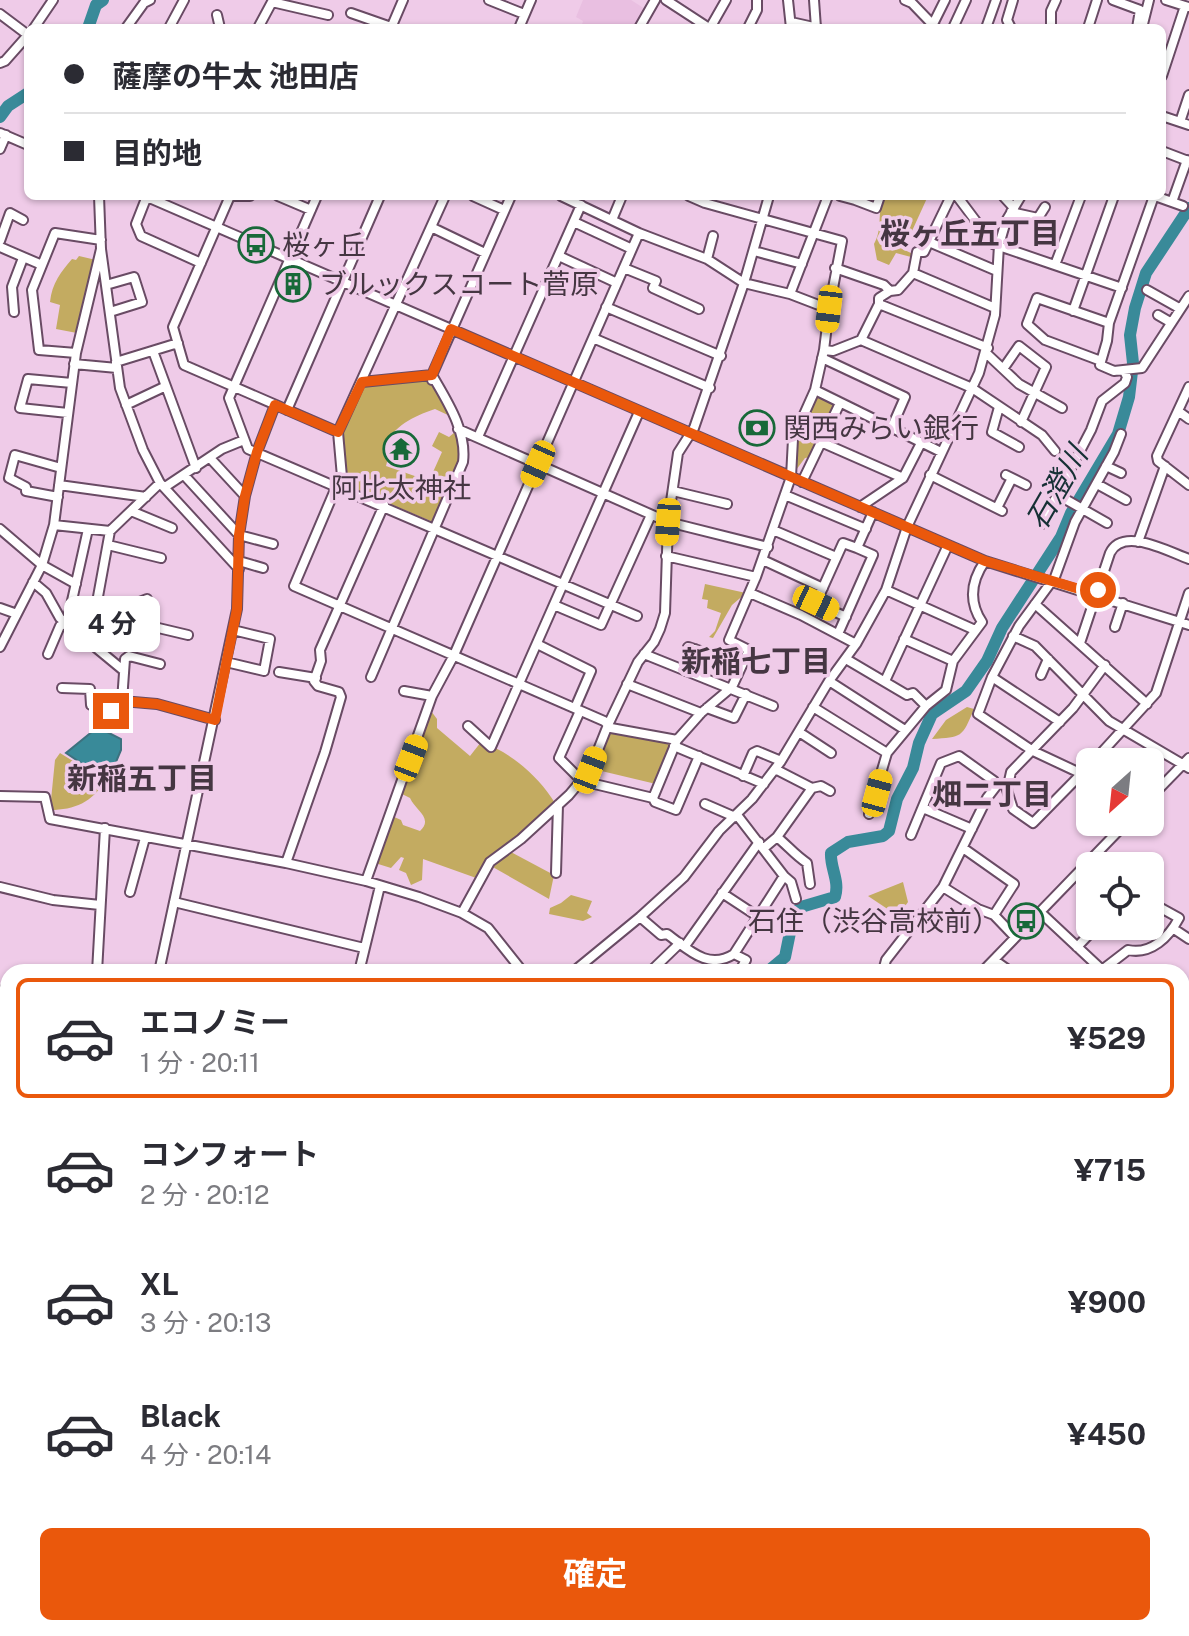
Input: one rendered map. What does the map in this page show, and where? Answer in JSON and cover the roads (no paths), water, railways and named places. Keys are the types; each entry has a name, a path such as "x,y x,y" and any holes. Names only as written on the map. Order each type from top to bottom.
{"street":[{"path":"37,24 53,0"},
{"path":"129,24 144,3 150,0"},
{"path":"171,24 184,0"},
{"path":"392,24 403,0"},
{"path":"489,0 524,14"},
{"path":"520,24 531,0"},
{"path":"642,24 655,0"},
{"path":"666,0 680,4 705,24"},
{"path":"712,24 726,0"},
{"path":"750,24 757,10 757,0"},
{"path":"788,0 791,24"},
{"path":"814,0 817,24"},
{"path":"905,0 932,24"},
{"path":"935,24 945,0"},
{"path":"955,24 966,0"},
{"path":"987,24 996,0"},
{"path":"1009,24 1007,20 1013,0"},
{"path":"1051,24 1051,11 1056,0"},
{"path":"1113,0 1140,10 1140,24"},
{"path":"1141,24 1149,0"},
{"path":"1166,0 1187,7 1166,65"},
{"path":"260,24 272,1 328,15"},
{"path":"1089,24 1094,1"},
{"path":"351,13 382,24"},
{"path":"0,14 24,32"},
{"path":"217,15 219,24"},
{"path":"0,63 24,40"},
{"path":"1166,117 1185,124 1189,95"},
{"path":"0,149 3,134 24,143"},
{"path":"1166,152 1188,160 1172,202"},
{"path":"99,200 101,244 117,365 126,405 143,450 162,485 239,565 263,568"},
{"path":"145,200 136,224 141,236 201,263"},
{"path":"155,200 985,561 1184,623"},
{"path":"227,200 173,327 184,365 338,432"},
{"path":"287,200 311,210"},
{"path":"315,200 229,398 248,449 637,616"},
{"path":"287,410 378,200"},
{"path":"443,200 338,432 340,487 294,586 520,684 611,728 676,743 764,784"},
{"path":"482,200 504,210"},
{"path":"432,378 509,200"},
{"path":"570,200 639,233 707,259 744,283 790,294 829,309"},
{"path":"612,220 620,200"},
{"path":"653,798 676,743 704,710 732,687 749,650 729,640 768,547 791,477 793,439 815,390 842,241 698,200"},
{"path":"462,913 490,862 558,805 590,770 627,684 654,642 665,613 668,522 678,453 691,434 710,388 768,200"},
{"path":"790,294 826,200"},
{"path":"859,200 876,208 879,200"},
{"path":"823,354 861,340 879,298 898,290 913,273 917,252 924,252 949,200"},
{"path":"960,200 993,244 1122,288"},
{"path":"1006,200 1012,210 1038,218 1045,207"},
{"path":"583,964 684,877 719,831 764,784 856,644 886,590 907,527 987,351 995,308 999,245 1018,200"},
{"path":"1055,265 1079,200"},
{"path":"1073,311 1113,200"},
{"path":"1153,200 1109,323 1100,365 1114,371 1146,364 1189,296"},
{"path":"1166,200 1183,206"},
{"path":"478,437 581,205"},
{"path":"23,220 10,213 0,244 42,265"},
{"path":"574,222 632,249"},
{"path":"431,227 485,253"},
{"path":"76,353 39,350 32,290 55,233 101,244"},
{"path":"366,881 432,696 454,655 639,233"},
{"path":"707,259 713,236"},
{"path":"929,242 997,271"},
{"path":"0,647 42,565 54,525 74,364 101,244"},
{"path":"754,251 802,264"},
{"path":"559,256 617,283"},
{"path":"14,312 12,287 23,258"},
{"path":"624,268 656,281 653,288 699,309"},
{"path":"835,268 884,285 890,291"},
{"path":"913,273 995,308"},
{"path":"106,285 134,277 142,302 110,312"},
{"path":"1147,290 1179,308"},
{"path":"1101,361 1045,340 1027,324 1037,298 1109,323"},
{"path":"879,304 987,351 1019,384 1062,408"},
{"path":"606,307 721,356"},
{"path":"1158,315 1170,322"},
{"path":"593,338 710,388"},
{"path":"861,340 972,388 1042,435 1055,451"},
{"path":"74,364 117,365 178,343"},
{"path":"1003,369 1019,346 1046,367 1021,422"},
{"path":"153,351 196,468"},
{"path":"823,354 905,397 891,429"},
{"path":"1042,524 1091,430 1102,401 1125,383 1130,369"},
{"path":"362,382 432,378"},
{"path":"371,677 463,462 464,451 452,409 432,378"},
{"path":"68,413 20,408 28,379 72,383"},
{"path":"126,405 164,387"},
{"path":"1189,387 1157,456 1158,461 1189,485"},
{"path":"815,390 941,452"},
{"path":"802,482 840,403"},
{"path":"161,964 237,609 239,535 245,496 275,405"},
{"path":"999,407 992,432 1019,447"},
{"path":"1178,411 1189,419"},
{"path":"468,726 491,747 639,412"},
{"path":"458,429 668,522 768,547"},
{"path":"1076,771 1033,751 978,714 992,677 1013,636 1049,580 1121,434"},
{"path":"87,640 110,531 162,485 196,468 222,449 244,440"},
{"path":"821,442 903,478"},
{"path":"860,507 903,478 921,443"},
{"path":"58,497 26,491 26,487 9,478 15,455 61,468"},
{"path":"210,458 245,496"},
{"path":"1106,466 1121,473"},
{"path":"1138,542 1165,466"},
{"path":"184,475 239,535 273,544"},
{"path":"930,475 999,510 1009,477 1026,485"},
{"path":"1097,484 1126,500"},
{"path":"59,485 146,497"},
{"path":"673,491 712,496 727,504"},
{"path":"785,495 866,529"},
{"path":"1058,495 1107,523"},
{"path":"286,863 341,697 339,692 318,686 314,681 321,661 320,650 384,505"},
{"path":"131,511 172,528"},
{"path":"857,548 873,512"},
{"path":"554,605 601,625 651,515"},
{"path":"54,525 110,531"},
{"path":"0,529 42,565 76,584"},
{"path":"67,623 88,529"},
{"path":"773,530 836,557"},
{"path":"1080,643 1113,547 1125,541 1138,542 1189,559"},
{"path":"838,634 846,617 873,555 843,543 816,603 846,617"},
{"path":"108,545 161,558"},
{"path":"885,681 948,545"},
{"path":"666,556 756,577"},
{"path":"763,560 823,588"},
{"path":"869,814 887,753 926,706 946,690 953,661 982,622 971,599 972,588 985,561"},
{"path":"33,582 46,593 60,618 123,670"},
{"path":"886,590 975,630"},
{"path":"750,593 856,644"},
{"path":"1107,748 1156,693 1184,623 1189,593"},
{"path":"125,620 129,606 147,599"},
{"path":"1115,627 1123,603"},
{"path":"1035,604 1147,704"},
{"path":"0,608 17,614"},
{"path":"95,613 188,635"},
{"path":"48,654 60,626 67,623"},
{"path":"226,662 264,671 270,639 233,630"},
{"path":"1013,636 1035,646 1109,721 1187,763 1164,785"},
{"path":"904,639 953,661"},
{"path":"537,644 591,671 559,758 582,781 653,798 655,802 676,810 699,756"},
{"path":"688,670 692,648 709,654"},
{"path":"644,654 773,706"},
{"path":"62,688 90,689 91,705 111,711 122,701 125,659 129,656 160,664"},
{"path":"846,659 907,695 913,693 926,706"},
{"path":"1041,675 1048,659"},
{"path":"1076,780 1033,823 1013,809 1007,790 1011,772 1060,722 1105,665"},
{"path":"279,672 316,678"},
{"path":"992,677 1060,722"},
{"path":"829,681 905,730"},
{"path":"627,684 734,718 746,694"},
{"path":"404,691 432,696"},
{"path":"122,701 157,704 215,720"},
{"path":"813,707 887,753"},
{"path":"799,732 831,753"},
{"path":"743,776 753,753 757,751 812,788"},
{"path":"885,964 943,887 987,798 997,785 959,756 941,763 911,835"},
{"path":"659,964 682,944 762,845 777,837 812,788 821,786 830,791"},
{"path":"0,796 45,797 50,819 366,881 462,913 488,928 517,964"},
{"path":"705,804 736,816 791,882 796,899"},
{"path":"556,873 558,805"},
{"path":"923,808 972,829"},
{"path":"97,964 105,828"},
{"path":"990,964 1113,836"},
{"path":"777,837 807,863 810,884"},
{"path":"130,892 145,838"},
{"path":"963,848 1014,884 994,915"},
{"path":"640,917 661,935 667,934 695,956 710,961 726,959 734,954 784,876"},
{"path":"361,964 380,886"},
{"path":"0,887 53,900 100,905"},
{"path":"943,887 978,909 994,915 1015,937"},
{"path":"722,893 757,916"},
{"path":"174,902 364,948"},
{"path":"1110,964 1128,950 1138,952 1163,941 1179,918 1164,910"},
{"path":"1040,912 1095,964"},
{"path":"1174,929 1189,939"},
{"path":"1077,947 1084,940"},
{"path":"734,954 746,960 744,964"},
{"path":"994,960 1000,964"}],"water":[{"path":"103,730 121,739 121,750 108,781 66,753 93,731"}],"waterway":[{"path":"89,24 96,5 103,0"},
{"path":"0,117 8,106 24,96"},
{"name":"石澄川","path":"777,964 785,957 794,913 801,907 835,897 831,853 848,842 883,836 889,831 897,799 913,768 919,743 932,714 966,691 987,661 1002,628 1061,537 1071,513 1118,434 1129,397 1133,363 1130,335 1135,308 1146,273 1189,208"}],"place":[{"name":"桜ヶ丘","path":"256,245"},
{"name":"ブルックスコート菅原","path":"293,284"},
{"name":"関西みらい銀行","path":"757,428"},
{"name":"阿比太神社","path":"401,449"},
{"name":"石住（渋谷高校前）","path":"1026,921"}],"district":[{"name":"桜ヶ丘五丁目","path":"970,234"},
{"name":"新稲七丁目","path":"756,662"},
{"name":"新稲五丁目","path":"142,779"},
{"name":"畑二丁目","path":"992,795"}]}
